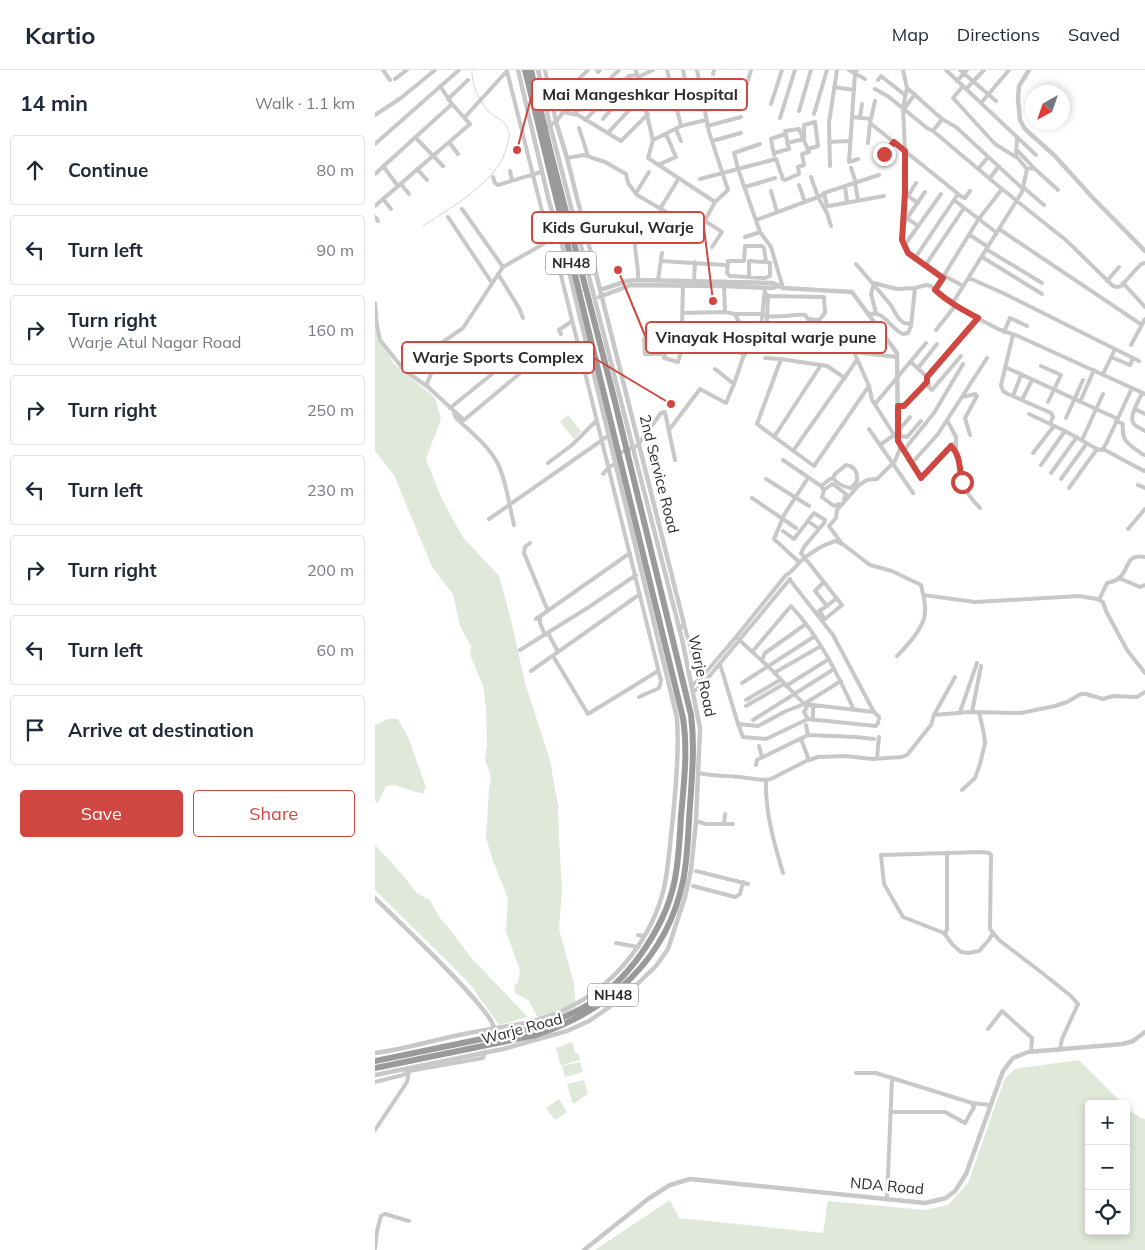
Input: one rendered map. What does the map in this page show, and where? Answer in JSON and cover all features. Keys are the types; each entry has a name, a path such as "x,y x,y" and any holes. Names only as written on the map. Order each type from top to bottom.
{"highway":[{"name":"NH48","path":"525,70 540,108"},
{"name":"NH48","path":"531,70 548,154 598,371 683,718 689,769"},
{"name":"NH48","path":"375,1068 393,1061 540,1027 576,1011 603,991 631,966 645,949 655,933 672,893 677,873 694,737 691,715 605,368 548,154"},
{"name":"NH48","path":"375,1061 393,1061 509,1041 555,1029 602,1004 633,977 651,954 666,929 683,882 688,832 687,785"}],"street":[{"path":"383,70 393,79 407,70"},
{"path":"375,115 401,98 435,70"},
{"path":"375,144 459,70"},
{"path":"465,117 507,70"},
{"path":"428,387 427,383 431,374 425,359 426,355 463,328 503,267 545,243 548,235 507,70"},
{"name":"Warje Road","path":"377,1053 541,1019 570,1008 603,991 638,947 665,884 679,748 677,718 565,259 541,172 518,70"},
{"name":"Warje Road","path":"375,1075 536,1040 567,1031 589,1021 627,994 656,966 668,949 688,884 696,822 700,728 679,630 555,143 552,123 540,108 538,70"},
{"name":"2nd Service Road","path":"545,70 553,104 552,123 567,158 699,679"},
{"path":"553,104 588,70"},
{"path":"574,114 619,70"},
{"path":"636,70 653,140 648,158 715,202"},
{"path":"585,120 629,76 638,76 653,70"},
{"path":"667,70 681,141"},
{"path":"683,70 690,104"},
{"path":"567,158 584,155 605,162 626,174 628,183 635,193 699,232 715,202 728,190 707,126 697,70"},
{"path":"747,84 751,70"},
{"path":"771,104 782,70"},
{"path":"780,118 795,70"},
{"path":"799,111 811,70"},
{"path":"814,114 827,70"},
{"path":"829,166 829,123 837,70"},
{"path":"849,70 856,72 865,79"},
{"path":"903,70 907,88 903,108 905,193 901,232 904,246 908,253 925,266 963,286"},
{"path":"946,70 1036,155"},
{"path":"984,70 973,82 953,98 995,144 1016,157 1027,169"},
{"path":"981,103 1009,70"},
{"path":"1029,70 1019,86 1018,98 1020,120 1025,129 1055,156 1145,251"},
{"path":"957,80 964,71 973,82 996,101"},
{"path":"856,72 849,162 858,159"},
{"path":"878,80 881,76 905,95"},
{"path":"449,99 467,80"},
{"path":"603,118 639,83"},
{"path":"699,83 739,86"},
{"path":"532,129 552,123 586,85"},
{"path":"375,206 470,124 452,104 440,86"},
{"path":"608,133 642,94 661,86"},
{"path":"834,87 854,90"},
{"path":"907,88 943,119 956,127 1044,206"},
{"path":"875,90 933,131 1001,189 1067,241 1115,287 1123,283 1141,264 1145,263"},
{"path":"903,108 915,94"},
{"path":"645,106 665,100"},
{"path":"868,143 870,121 875,100"},
{"path":"704,108 735,101"},
{"path":"375,174 452,104"},
{"path":"860,118 862,104"},
{"path":"528,114 540,108"},
{"path":"563,112 574,114 621,141 648,114"},
{"path":"707,126 741,117"},
{"path":"852,117 870,121 958,194 965,198 970,190"},
{"path":"933,131 943,119"},
{"path":"653,140 679,127 706,120"},
{"path":"804,139 804,125 815,122 818,146 808,149"},
{"path":"579,128 588,156"},
{"path":"799,128 804,139 809,152 802,154 804,165 798,167 799,174 785,180 776,159 771,139 785,134 785,131 799,128"},
{"path":"712,141 741,133"},
{"path":"658,164 676,157 666,134"},
{"path":"774,153 789,149 785,134"},
{"path":"415,137 443,166"},
{"path":"1016,157 1017,138"},
{"path":"787,143 804,139"},
{"path":"829,142 850,141"},
{"path":"449,142 458,154"},
{"path":"884,154 894,142"},
{"path":"536,146 555,143"},
{"path":"760,144 735,153 738,169 760,232 771,247 776,286"},
{"path":"1017,150 1058,190"},
{"path":"978,169 988,157"},
{"path":"700,179 776,159"},
{"path":"383,166 409,194"},
{"path":"989,178 999,166"},
{"path":"851,168 858,200"},
{"path":"1027,169 1034,168"},
{"path":"417,169 427,180"},
{"path":"936,330 954,305 963,286 1017,201 1024,188 1027,169"},
{"path":"509,171 512,180"},
{"path":"493,177 498,185 541,172"},
{"path":"635,193 649,172"},
{"path":"756,220 825,193 879,175"},
{"path":"811,176 831,226"},
{"path":"660,209 679,178"},
{"path":"745,187 775,178"},
{"path":"916,183 908,196 918,203"},
{"path":"799,185 805,202"},
{"path":"845,186 847,202"},
{"path":"935,290 978,220 1001,189"},
{"path":"771,191 777,212"},
{"path":"903,224 925,192"},
{"path":"825,193 825,207"},
{"path":"904,246 941,194"},
{"path":"915,258 958,194"},
{"path":"825,207 884,196"},
{"path":"383,199 391,209"},
{"path":"954,200 978,220 998,231 1142,325"},
{"path":"925,266 964,208"},
{"path":"462,209 503,267"},
{"path":"448,217 492,283"},
{"path":"907,218 918,226"},
{"path":"705,221 722,232 712,247"},
{"path":"546,227 555,222"},
{"path":"745,237 760,232"},
{"path":"970,235 1042,283"},
{"path":"635,239 635,254 638,259 638,280"},
{"path":"749,277 749,261 766,262 771,265 769,277 749,277 728,275 728,261 744,261 745,246 762,246 766,262"},
{"path":"658,280 662,253"},
{"path":"982,257 1042,294"},
{"path":"661,261 724,265"},
{"path":"694,281 695,262"},
{"path":"558,263 661,681 659,688 639,697"},
{"path":"857,264 891,304 899,319 904,323 911,324"},
{"path":"1107,281 1119,267"},
{"path":"498,274 523,318"},
{"path":"969,278 1003,292 1139,361"},
{"path":"594,292 638,280 658,280 824,297 825,313 819,320 808,320 805,315 790,314 780,318 725,312 682,312"},
{"path":"595,299 631,282 683,283 694,281 852,292 897,353 899,441"},
{"path":"682,326 683,283"},
{"path":"1123,283 1145,307"},
{"path":"874,284 897,289 915,288 925,285 935,290 954,305 1003,332 1094,370 1144,394 1133,414 1134,424 1145,431"},
{"path":"874,284 871,294 876,313"},
{"path":"724,286 725,312"},
{"path":"766,292 776,286"},
{"path":"868,314 876,313 884,317 896,330 903,334 908,333 911,324 915,288"},
{"path":"735,314 745,334 750,337 760,338 766,292"},
{"path":"375,303 380,340 404,370 428,387 464,420 537,359"},
{"path":"764,315 765,339 771,343 821,346 825,329 821,326 819,320"},
{"path":"961,356 932,390 927,382 927,377 978,318"},
{"path":"1003,332 1009,318 1027,326"},
{"path":"1131,344 1145,319"},
{"path":"561,334 559,330 572,321"},
{"path":"644,339 645,354 661,354 662,330 669,331 682,326 715,338 728,348 745,355"},
{"path":"661,348 667,349 664,358 678,362 688,328"},
{"path":"1013,335 1001,387 1005,392 1051,413 1053,417 1052,425 1033,454"},
{"path":"669,430 700,389 725,404 745,355 750,337"},
{"path":"875,404 926,343"},
{"path":"918,368 937,344"},
{"path":"452,410 528,345"},
{"path":"1103,374 1115,349"},
{"path":"897,357 854,352 875,404 921,478 952,444 960,460 962,482 973,501 980,508"},
{"path":"582,361 589,356"},
{"path":"1111,357 1130,365 1133,358"},
{"path":"765,358 827,366 845,378"},
{"path":"912,463 938,434 987,358"},
{"path":"781,359 757,424 814,466 869,386"},
{"path":"793,451 857,360"},
{"path":"911,362 927,377"},
{"path":"899,441 934,413 963,364"},
{"path":"774,437 821,365"},
{"path":"1041,366 1061,375 1048,402"},
{"path":"1005,367 1117,420 1123,424 1122,432 1125,441 1145,455"},
{"path":"715,369 734,384"},
{"path":"1080,402 1094,370"},
{"path":"1013,396 1021,375"},
{"path":"587,383 594,378"},
{"path":"1023,400 1032,380"},
{"path":"1066,418 1083,380"},
{"path":"898,406 904,406 927,382"},
{"path":"1103,449 1132,388"},
{"path":"962,397 975,394 977,396 965,418 970,435"},
{"path":"1082,440 1103,394"},
{"path":"661,407 665,412 675,460"},
{"path":"452,410 456,418 486,447 498,463 514,525"},
{"path":"1135,410 1145,414"},
{"path":"613,456 633,449 639,444 661,413 665,412"},
{"path":"1029,414 1145,470"},
{"path":"844,545 829,526 836,518 837,512 860,484 867,480 877,479 893,464 897,458 899,430 910,417"},
{"path":"548,463 571,445 596,420"},
{"path":"947,420 956,437 956,451"},
{"path":"880,445 899,441 907,437 921,421"},
{"path":"869,429 913,493"},
{"path":"1041,465 1065,431"},
{"path":"489,519 608,436"},
{"path":"1051,473 1077,437"},
{"path":"1061,479 1087,443"},
{"path":"1069,488 1097,448"},
{"path":"783,460 823,488"},
{"path":"603,474 609,467 615,464"},
{"path":"823,488 832,484 845,494 846,497 838,506 822,497 823,488 830,478 833,478 846,465 856,470 858,477 857,482 851,488 844,487 833,478"},
{"path":"799,562 774,539 782,519 808,478"},
{"path":"766,479 809,506"},
{"path":"1138,485 1145,488"},
{"path":"752,498 795,529 790,536"},
{"path":"1128,530 1145,509"},
{"path":"783,531 795,539 816,513 825,521 802,550 801,555 824,582 837,598 841,604 825,619 819,611 837,598"},
{"path":"808,521 819,529"},
{"path":"625,534 631,531"},
{"path":"693,692 702,686 721,666 737,639 785,575 791,572 799,562 835,541 844,545 870,565 893,571 921,585 926,610 925,617 915,636 897,656"},
{"path":"529,543 524,550 548,611"},
{"path":"558,652 538,617 630,554"},
{"path":"1099,600 1107,583 1119,578 1131,558 1137,556 1145,557"},
{"path":"692,685 737,639 790,580 791,572"},
{"path":"520,650 636,575"},
{"path":"1119,578 1140,587 1145,585"},
{"path":"721,666 743,737 766,739 810,720 876,726 878,724 879,717 874,712 833,636 790,580"},
{"path":"824,582 815,590 827,606"},
{"path":"531,671 640,594"},
{"path":"923,596 975,602 1088,596 1103,602 1127,650 1144,671"},
{"path":"752,652 791,606 815,636 829,659 854,710"},
{"path":"679,630 684,624"},
{"path":"761,660 772,648 806,624"},
{"path":"741,683 769,667 815,636"},
{"path":"737,639 769,667 794,696 808,705 874,712"},
{"path":"775,673 821,646"},
{"path":"553,656 588,714 658,671"},
{"path":"746,706 829,659"},
{"path":"960,712 979,665 972,712"},
{"path":"753,720 794,696 834,669"},
{"path":"676,778 714,776 747,777 766,780 818,757 846,756 872,759 907,755 931,725 934,715 955,677"},
{"path":"746,700 780,680"},
{"path":"738,724 758,726 786,711 808,705 841,681"},
{"path":"934,715 960,712 1021,713 1055,706 1081,694 1103,699 1113,696 1137,698 1145,692"},
{"path":"808,705 810,720"},
{"path":"808,705 804,712 810,720"},
{"path":"962,790 975,778 985,742 979,712"},
{"path":"806,725 808,736"},
{"path":"756,765 757,760 808,736 874,739"},
{"path":"877,758 879,737"},
{"path":"801,739 809,760"},
{"path":"759,746 762,758"},
{"path":"677,772 699,776"},
{"path":"766,780 765,793 770,827 783,873"},
{"path":"724,824 725,814"},
{"path":"699,822 733,824"},
{"path":"993,933 979,951 961,952 945,934 907,919 900,913 884,884 881,855 982,852 991,855 990,929 999,940 1078,1004 1062,1039 1060,1050"},
{"path":"945,934 947,929 947,853"},
{"path":"693,886 735,897 740,894 746,883 696,871"},
{"path":"375,898 461,984 489,1017 494,1024 494,1028"},
{"path":"638,934 644,936"},
{"path":"616,943 638,947"},
{"path":"987,1029 1001,1011 1032,1038 1031,1052"},
{"name":"NDA Road","path":"584,1250 648,1198 670,1185 690,1179 925,1203 946,1198 955,1191 966,1174 1003,1071 1013,1058 1031,1052 1123,1044 1133,1041 1145,1032"},
{"path":"387,1052 390,1072"},
{"path":"377,1053 382,1074"},
{"path":"375,1082 403,1075 409,1069"},
{"path":"375,1130 407,1082 409,1069"},
{"path":"856,1073 876,1073 972,1102 991,1105"},
{"path":"887,1199 892,1079"},
{"path":"891,1112 945,1112 965,1123 974,1107 972,1102"},
{"path":"375,1249 381,1216 385,1214 409,1221"}],"shaded area":[{"path":"375,328 394,364 435,398 441,419 426,459 440,495 462,536 499,576 525,683 550,760 558,805 562,888 559,929 574,984 576,1007 562,1016 541,1023 528,1000 515,993 514,986 518,982 520,970 506,932 508,898 486,838 491,776 485,760 487,744 483,686 470,655 471,646 460,626 453,594 432,567 394,475 375,451"},
{"path":"568,415 581,431 574,439 560,422"},
{"path":"387,719 398,719 408,737 426,787 423,794 394,785 386,786 378,803 375,801 375,724"},
{"path":"375,845 417,893 430,900 439,917 472,959 528,1017 499,1025 469,983 375,890"},
{"path":"571,1042 574,1046 574,1052 579,1055 580,1060 563,1065 560,1064 556,1048"},
{"path":"1079,1060 1119,1100 1085,1100 1085,1235 1130,1235 1130,1111 1145,1119 1145,1250 595,1250 670,1200 679,1218 823,1233 828,1201 925,1210 948,1205 968,1183 1005,1078 1015,1069"},
{"path":"580,1062 583,1072 565,1077 562,1066"},
{"path":"584,1080 588,1094 573,1104 567,1084"},
{"path":"559,1099 567,1112 555,1120 546,1108"}],"waterway":[{"path":"423,226 483,183 492,174 504,156 509,135 507,127 501,120 489,112 482,103 474,87 472,70"}],"place":[{"name":"Mai Mangeshkar Hospital","path":"517,150"},
{"name":"Vinayak Hospital warje pune","path":"618,270"},
{"name":"Kids Gurukul, Warje","path":"713,301"},
{"name":"Warje Sports Complex","path":"671,404"}],"route":[{"path":"884,154 894,142 905,151 905,193 901,232 902,240 908,253 943,278 935,290 940,295 947,301 978,318 927,377 927,382 904,406 898,406 898,441 921,478 951,446 956,451 960,460 962,482"}]}
